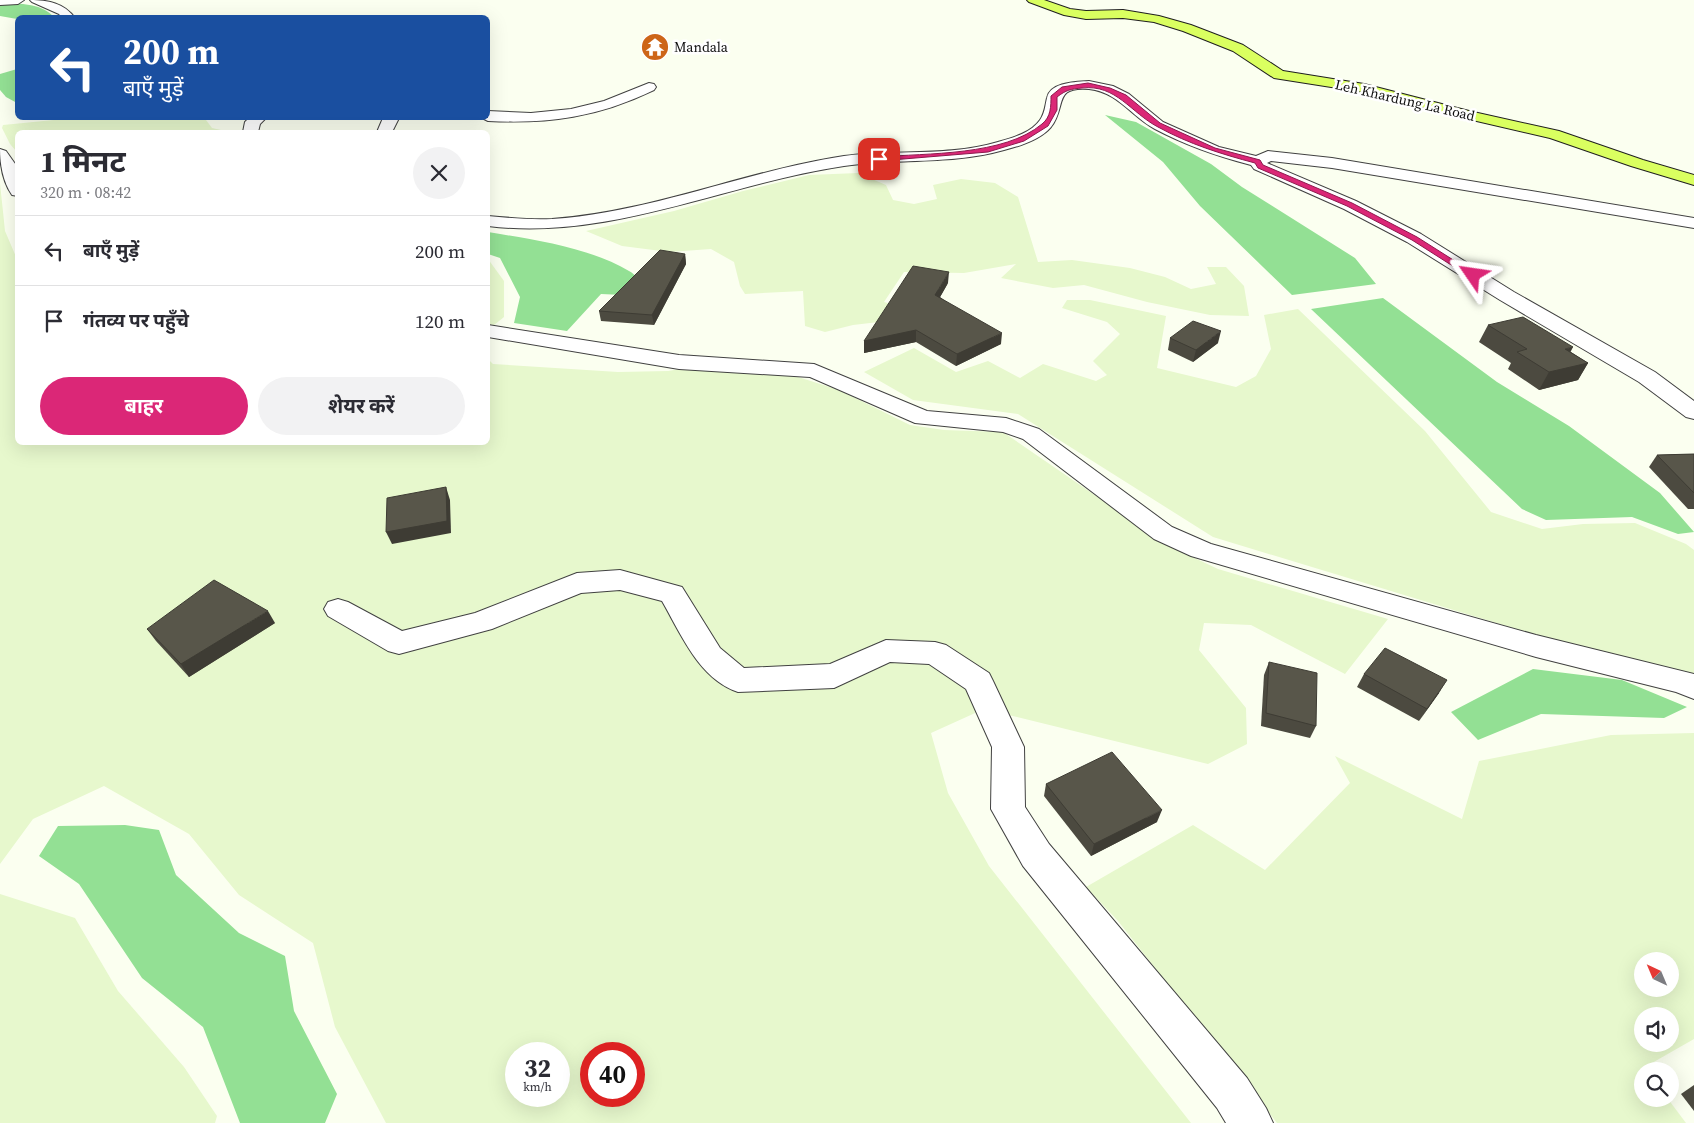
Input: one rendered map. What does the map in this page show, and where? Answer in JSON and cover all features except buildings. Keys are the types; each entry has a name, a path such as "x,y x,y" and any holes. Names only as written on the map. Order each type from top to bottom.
{"main road":[{"name":"Leh Khardung La Road","path":"1033,0 1068,12 1086,15 1124,14 1155,19 1187,28 1238,48 1280,75 1364,88 1468,115 1554,134 1637,163 1694,180"}],"street":[{"path":"0,1 18,0"},
{"path":"36,0 66,14 74,0"},
{"path":"490,221 552,224 623,214 761,178 845,161 947,155 988,150 1022,139 1046,125 1054,110 1054,96 1064,88 1088,85 1108,89 1124,97 1158,125 1213,150 1258,162 1260,166 1350,205 1414,238 1507,296 1646,377 1694,412"},
{"path":"490,116 545,116 587,112 622,101 649,87"},
{"path":"0,154 11,171 15,182"},
{"path":"1258,162 1268,156 1332,163 1694,223"},
{"path":"490,212 510,213 552,224"},
{"path":"490,331 679,362 814,371 922,418 1006,425 1031,434 1163,533 1201,550 1536,646 1683,682 1694,687"},
{"path":"338,609 399,643 482,622 577,583 620,580 672,594 709,656 738,680 834,676 886,651 934,653 978,680 1008,747 1008,809 1036,855 1232,1092 1251,1123"}],"green space":[{"path":"0,4 26,4 44,9 52,15 15,15 15,19 0,16"},
{"path":"15,70 15,102 6,97 0,90 0,74"},
{"path":"1105,115 1136,122 1211,164 1242,187 1355,258 1376,284 1292,295 1200,206 1163,162"},
{"path":"54,120 206,120 212,128 221,130 15,130 15,150 2,128 3,125"},
{"path":"858,173 886,185 893,200 914,204 937,199 933,185 961,179 995,183 1018,197 1038,262 1072,260 1130,268 1165,277 1191,289 1216,284 1207,267 1226,267 1244,286 1249,316 1210,315 1147,302 1084,285 1053,288 1001,278 1016,264 964,273 904,272 884,302 923,313 896,320 853,325 825,332 805,326 803,291 745,294 740,286 734,262 711,249 669,252 622,246 586,231 674,211 743,191 809,175"},
{"path":"0,183 5,231 15,254 15,445 490,445 490,361 493,364 618,372 668,371 686,368 795,376 839,390 910,425 944,430 1003,432 1169,546 1218,569 1388,619 1345,674 1251,625 1204,623 1199,650 1246,708 1247,744 1208,764 984,709 931,733 948,793 989,866 1191,1123 386,1123 335,1027 313,943 239,895 189,834 104,786 33,819 0,864"},
{"path":"490,232 579,250 614,263 631,272 646,286 645,296 601,294 567,331 514,323 520,297 500,258 490,255"},
{"path":"490,262 504,281 504,317 494,325 490,324"},
{"path":"1383,298 1497,382 1569,426 1660,493 1694,532 1678,534 1632,517 1546,520 1522,509 1311,309"},
{"path":"1067,300 1090,300 1166,316 1157,368 1236,387 1256,376 1271,349 1264,315 1298,309 1425,431 1491,512 1542,529 1583,524 1635,523 1686,544 1694,550 1694,675 1552,640 1213,537 1018,414 913,400 864,372 914,348 956,372 988,361 1020,378 1043,364 1096,381 1107,375 1093,361 1120,334 1107,322 1062,308"},
{"path":"1533,669 1622,680 1687,707 1664,718 1541,714 1478,740 1451,712"},
{"path":"1694,733 1694,1039 1679,1048 1679,1007 1634,1007 1634,1052 1671,1052 1654,1062 1634,1062 1634,1107 1674,1107 1686,1123 1277,1123 1118,921 1086,887 1193,825 1265,870 1350,783 1335,756 1462,819 1479,761 1611,735"},
{"path":"125,825 159,830 176,875 239,933 285,956 294,1011 337,1094 325,1123 240,1123 203,1027 142,978 79,884 39,856 58,826"},
{"path":"0,894 75,918 118,991 184,1067 217,1116 215,1123 0,1123"}],"place":[{"name":"Mandala","path":"655,47"}],"route":[{"path":"879,159 947,155 988,150 1022,139 1046,125 1054,110 1054,96 1064,88 1088,85 1108,89 1124,97 1158,125 1213,150 1258,162 1260,166 1350,205 1414,238 1473,275"}]}
